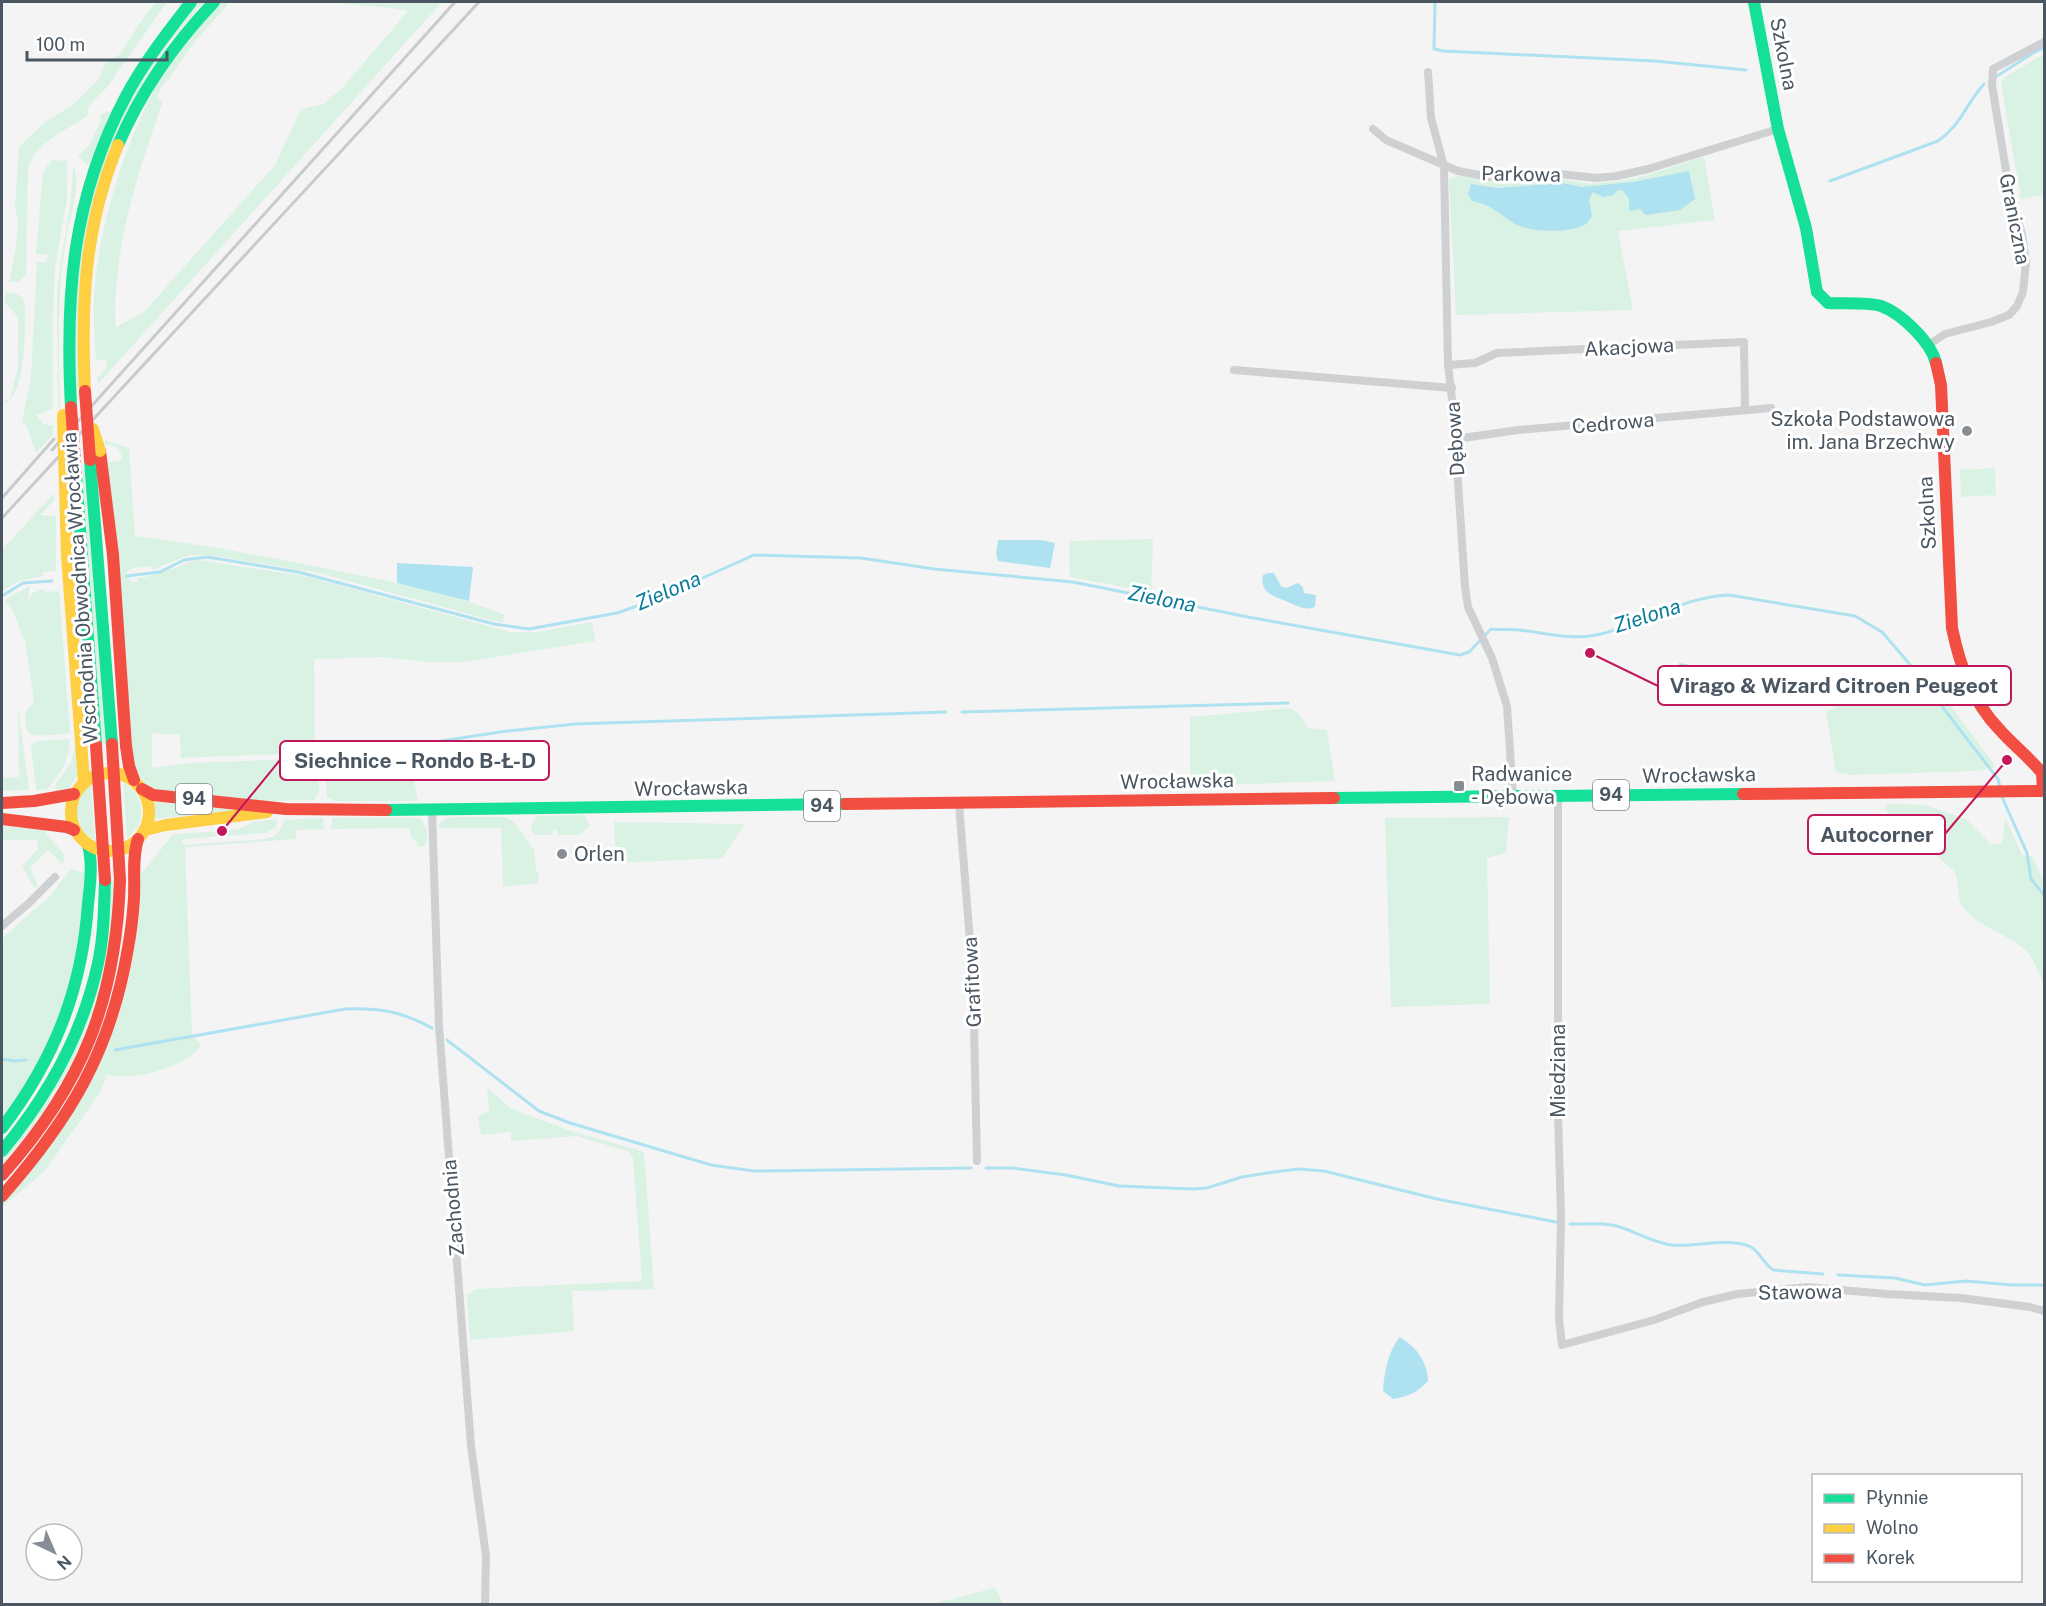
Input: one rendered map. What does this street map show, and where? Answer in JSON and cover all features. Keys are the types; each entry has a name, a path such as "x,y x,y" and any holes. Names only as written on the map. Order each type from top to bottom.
{"main road":[{"path":"74,830 70,806 74,794 84,782 67,556 65,488 70,275 77,227 93,172 110,127 136,77 160,41 191,2"},
{"name":"Wschodnia Obwodnica Wrocławia","path":"2,1175 56,1108 71,1080 90,1038 111,972 117,933 120,880 112,744 82,339 85,281 95,216 117,148 142,95 177,44 214,2"},
{"name":"Szkolna","path":"1754,2 1778,129 1806,228 1815,284 1820,296 1828,303 1886,308 1910,325 1934,355 1941,385 1952,628 1956,651 1972,695 1999,731 2042,773 2044,791"},
{"name":"Wschodnia Obwodnica Wrocławia","path":"2,1151 39,1102 74,1037 98,962 105,880 76,475 67,411"},
{"path":"87,412 100,450 113,555 126,746 129,766 138,785"},
{"name":"94","path":"84,782 91,777 109,772 126,776 153,795 286,809"},
{"name":"94","path":"138,785 148,802 149,809 149,817 141,835"},
{"name":"Wrocławska","path":"286,809 432,810 2044,791"},
{"path":"2,803 34,801 74,794"},
{"name":"94","path":"87,845 105,851 114,851 123,849 141,835 166,825 286,809"},
{"path":"2,819 67,827 74,830 90,852 86,942 72,999 61,1028 33,1083 16,1111 2,1128"},
{"path":"2,1196 52,1137 79,1093 103,1044 119,996 133,927 135,848 141,835"}],"street":[{"name":"Graniczna","path":"1928,345 1945,334 2009,315 2017,306 2023,292 2026,279 2024,243 2010,195 1992,85 1993,69 2044,42"},
{"path":"1428,72 1431,118 1444,166 1448,365 1452,388"},
{"name":"Parkowa","path":"1373,129 1386,140 1415,151 1444,166 1490,177 1560,174 1584,177 1617,176 1648,169 1778,129"},
{"name":"Akacjowa","path":"1448,365 1475,363 1497,353 1744,342 1745,410"},
{"name":"Dębowa","path":"1234,370 1452,388 1465,587 1468,607 1486,645 1507,706 1513,796"},
{"name":"Cedrowa","path":"1456,439 1518,430 1771,408"},
{"name":"Miedziana","path":"1558,796 1558,1113 1561,1217 1559,1319 1562,1345"},
{"name":"Grafitowa","path":"959,804 973,979 977,1161"},
{"name":"Zachodnia","path":"432,810 439,1026 471,1446 486,1556 485,1605"},
{"path":"2,926 55,877"},
{"name":"Stawowa","path":"1562,1345 1623,1329 1726,1296 1807,1287 1961,1298 2044,1311"}],"green space":[{"path":"156,2 167,2 107,87 88,107 88,115 54,137 32,158 28,167 26,275 18,282 9,282 18,222 15,207 19,147 45,122 73,105 90,88 100,77 104,65 120,54"},
{"path":"198,2 203,2 170,42 141,85 98,186 80,397 76,402 73,347 75,292 80,252 99,174 130,101 150,66 172,33"},
{"path":"219,2 230,2 192,45 164,83 156,98 163,101 136,183 122,241 118,270 116,327 143,313 275,165 301,109 324,104 343,87 408,11 329,2 442,2 98,384 97,378 105,370 107,359 96,360 94,308 96,271 118,177 129,145 155,87 182,46"},
{"path":"2044,54 2044,195 2021,199 2001,83 2005,77"},
{"path":"107,111 110,113 87,165 78,155 89,146 101,120 100,116"},
{"path":"1704,157 1715,220 1618,231 1633,310 1456,315 1449,179 1456,176 1510,182 1556,178 1590,184 1634,179"},
{"path":"53,160 67,161 67,199 55,268 53,408 36,415 43,424 53,426 53,434 36,453 27,427 22,421 31,377 37,262 46,262 48,255 36,254 43,173"},
{"path":"73,166 76,189 61,277 60,408 58,409 57,297 61,260 71,201"},
{"path":"7,292 20,296 25,303 21,374 17,388 10,399 18,368 18,317 4,301"},
{"path":"105,440 129,448 135,536 304,564 395,583 462,600 505,615 502,623 319,573 209,555 189,555 152,570 150,566 132,568 127,572 127,576 133,582 137,582 137,578 160,573 197,560 305,576 510,632 538,632 592,622 595,641 465,662 429,662 379,657 314,659 315,746 306,753 181,758 180,735 152,733 152,768 191,763 317,758 319,793 314,800 260,801 152,790 138,775 133,759 107,463 122,461 122,457 115,446 105,445"},
{"path":"86,467 107,744 102,745 82,470"},
{"path":"1995,468 1996,495 1961,497 1960,470"},
{"path":"54,493 55,499 40,515 56,516 56,571 43,572 43,576 18,581 2,591 2,550"},
{"path":"1153,539 1151,592 1070,577 1069,541"},
{"path":"30,586 28,602 32,593 44,589 45,592 59,591 70,733 37,735 29,733 27,729 25,713 34,701 25,640 15,615 5,600"},
{"path":"1917,665 1927,673 1996,767 1976,771 1851,775 1836,772 1826,712"},
{"path":"18,707 29,790 2,791 2,778 19,777"},
{"path":"1291,708 1299,714 1308,728 1327,730 1335,781 1190,786 1190,717"},
{"path":"70,739 66,761 60,772 46,790 36,790 31,745 37,741"},
{"path":"76,742 78,775 68,789 55,793 56,784 71,763"},
{"path":"408,750 418,801 334,801 327,797 325,762"},
{"path":"123,782 136,795 141,810 138,825 127,838"},
{"path":"91,784 95,840 82,828 77,814 80,798"},
{"path":"155,802 239,810 154,819"},
{"path":"1885,805 1925,805 1966,819 1991,844 2002,844 2005,818 2022,855 2032,856 2044,882 2044,983 2033,960 2023,948 1982,924 1962,906 1954,871 1885,810"},
{"path":"584,815 590,826 579,835 557,835 557,829 553,830 552,835 536,835 531,831 532,823 537,816"},
{"path":"453,817 505,817 514,822 534,850 536,871 539,872 538,883 503,887 501,828 438,828 444,820"},
{"path":"1509,817 1506,853 1487,858 1490,1004 1391,1007 1385,818"},
{"path":"323,818 324,829 296,830 296,839 185,847 192,1034 201,1045 190,1057 148,1074 126,1077 107,1074 101,1091 44,1172 2,1207 2,1200 21,1180 117,1020 128,984 134,947 140,872 144,871 173,834 226,831 244,827 253,822 277,819 276,827 266,833 183,839 182,845 265,839 278,833 284,820"},
{"path":"332,818 418,818 422,820 427,831 427,842 422,847 417,847 417,842 410,836 409,828 331,829"},
{"path":"614,822 745,824 722,858 616,863"},
{"path":"2,826 45,830 45,833 64,854 62,864 48,850 30,868 38,886 34,888 22,866 38,849 37,840 2,840"},
{"path":"71,869 85,873 86,898 68,996 37,1068 2,1121 2,938 50,896"},
{"path":"110,880 115,880 106,960 85,1033 50,1100 28,1133 2,1165 2,1159 31,1124 78,1040"},
{"path":"487,1088 512,1109 565,1129 644,1152 654,1289 572,1291 574,1331 470,1340 467,1295 476,1289 642,1281 633,1158 629,1152 577,1136 511,1141 511,1132 481,1135 478,1116 489,1111"},
{"path":"995,1588 1003,1604 932,1604"}],"water":[{"path":"1689,171 1695,199 1680,210 1646,215 1640,209 1629,211 1629,199 1623,191 1618,190 1613,195 1603,197 1593,192 1589,200 1592,216 1587,223 1559,231 1517,225 1491,208 1472,201 1468,194 1471,184 1498,188 1562,183 1582,187 1633,182"},
{"path":"998,540 1041,540 1055,543 1050,568 998,561 996,554"},
{"path":"397,563 473,567 469,601 397,583"},
{"path":"1274,573 1281,586 1286,588 1298,583 1303,587 1304,593 1316,595 1315,607 1301,608 1269,593 1262,581 1263,575"},
{"path":"1679,663 1745,675 1746,683 1741,699 1676,694"},
{"path":"1400,1337 1420,1356 1426,1367 1428,1381 1412,1393 1393,1399 1383,1391 1390,1355"}],"waterway":[{"path":"1435,2 1434,49 1655,61 1746,70"},
{"path":"1997,76 2044,48"},
{"path":"1830,181 1938,141 1953,128 1984,84"},
{"name":"Zielona","path":"127,576 160,572 184,560 207,557 298,572 494,624 529,629 617,613 651,601 754,555 861,558 934,569 1073,582 1248,617 1460,655 1469,652 1491,629 1519,630 1570,637 1591,636 1617,629 1696,600 1729,595 1855,616 1882,632 1998,779 2000,787"},
{"name":"Zielona","path":"2,596 23,583 52,581"},
{"path":"962,712 1288,703"},
{"path":"329,758 507,731 575,724 946,712"},
{"name":"Zielona","path":"2002,797 2027,853 2031,879 2044,895"},
{"path":"115,1050 345,1009 390,1012 432,1028"},
{"path":"447,1040 539,1111 570,1123 711,1165 754,1171 971,1168"},
{"path":"2,1059 26,1060"},
{"path":"986,1168 1012,1168 1066,1175 1119,1186 1192,1189 1207,1188 1242,1177 1267,1173 1298,1169 1324,1171 1437,1199 1556,1222"},
{"path":"1570,1224 1612,1225 1657,1242 1673,1245 1723,1242 1743,1244 1754,1249 1773,1270 1823,1274"},
{"path":"1838,1275 1895,1278 1925,1285 1966,1281 2044,1285"}],"railway":[{"path":"52,450 455,2"},
{"path":"2,518 479,2"},
{"path":"2,498 54,439"}],"traffic: fast":[{"path":"71,407 69,325 76,247 83,209 108,134 126,96 141,71 191,2"},
{"path":"118,145 159,69 214,2"},
{"path":"1754,2 1778,129 1806,228 1817,292 1828,303 1869,304 1889,310 1906,322 1922,338 1936,363"},
{"path":"90,460 112,744"},
{"path":"76,475 96,745"},
{"path":"1334,798 1743,794"},
{"path":"386,810 845,804"},
{"path":"2,1128 37,1076 62,1023 72,995 85,936 91,874 88,845"},
{"path":"2,1151 49,1086 62,1063 83,1014 100,953 105,880"}],"traffic: slow":[{"path":"85,391 84,327 87,266 98,206 118,145"},
{"path":"63,415 65,487"},
{"path":"93,429 100,451"},
{"path":"65,487 67,556 84,782"},
{"path":"102,773 118,773 132,779 143,790 149,804 149,812 149,820 143,834 132,845 118,851 102,851 88,845 77,834 71,820 71,804 77,790 88,779 102,773"},
{"path":"145,830 166,825 267,812"}],"traffic: jam":[{"path":"1936,363 1941,385 1952,628 1955,642 1968,682 1981,707 2042,773 2043,791"},
{"path":"85,391 90,460"},
{"path":"71,407 76,475"},
{"path":"100,451 113,555 126,746 134,780"},
{"path":"112,744 120,880"},
{"path":"96,745 105,880"},
{"path":"142,789 153,795 286,809 386,810"},
{"path":"1743,794 2044,791"},
{"path":"2,803 34,801 74,794"},
{"path":"845,804 1334,798"},
{"path":"2,819 67,827 74,830"},
{"path":"2,1196 48,1139 67,1111 99,1051 111,1019 128,948 134,904 134,868 138,839"},
{"path":"2,1175 54,1108 74,1074 90,1039 102,1003 111,964 120,880"}],"place":[{"name":"Szkoła Podstawowa im. Jana Brzechwy","path":"1967,431"},
{"name":"Virago & Wizard Citroen Peugeot","path":"1590,653"},
{"name":"Autocorner","path":"2007,760"},
{"name":"Radwanice - Dębowa","path":"1459,786"},
{"name":"Siechnice – Rondo B-Ł-D","path":"222,831"},
{"name":"Orlen","path":"562,854"}]}
